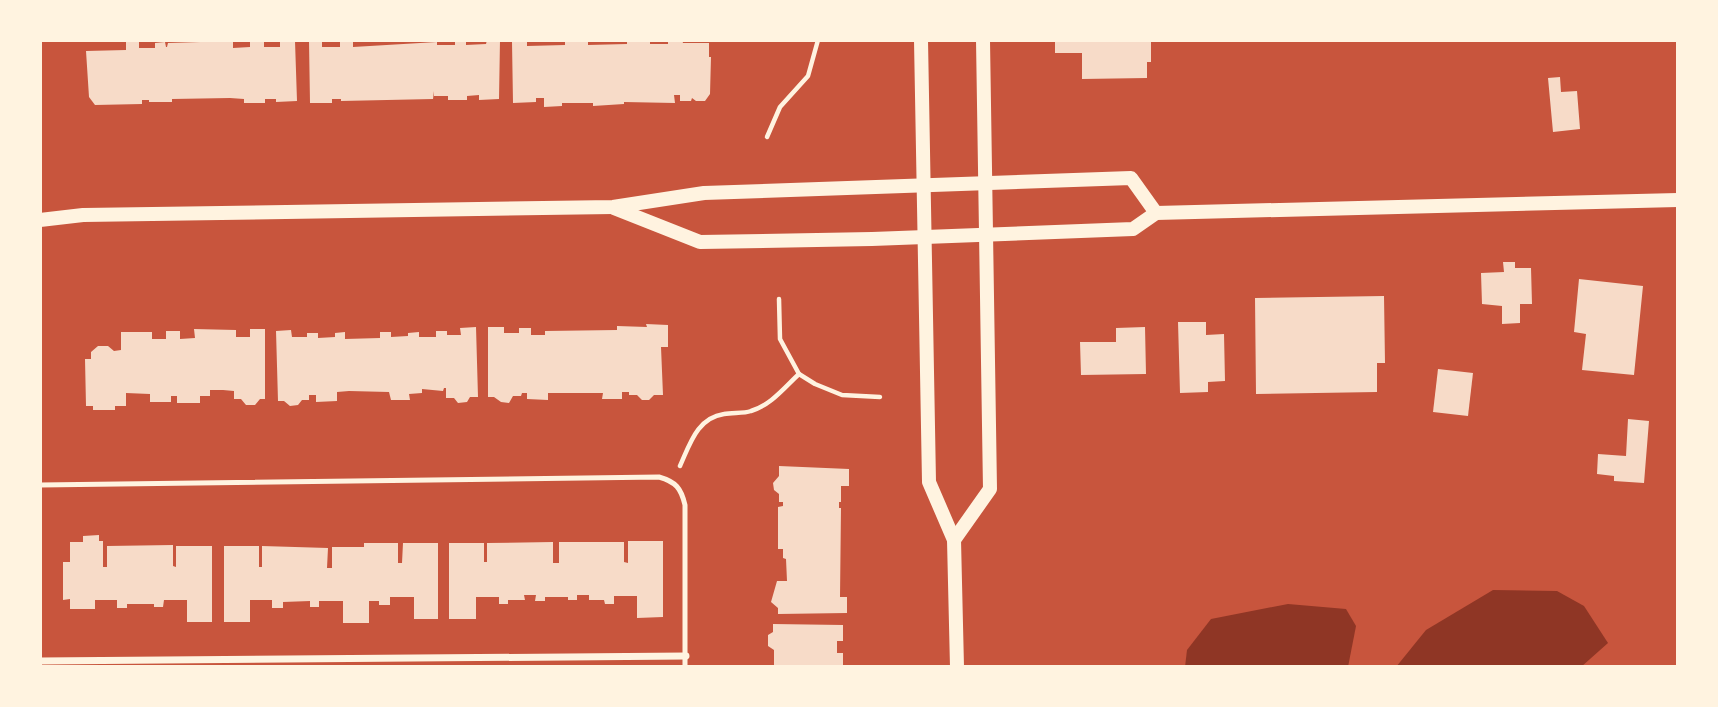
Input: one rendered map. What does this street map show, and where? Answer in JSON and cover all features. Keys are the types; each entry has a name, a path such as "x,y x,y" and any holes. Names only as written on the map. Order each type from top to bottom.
{"main road":[{"path":"921,40 929,482 954,540 957,667"},
{"path":"954,540 990,489 983,40"},
{"path":"40,220 83,215 613,207 704,193 1131,178 1156,212"},
{"path":"613,207 700,242 986,236 1133,229 1156,212 1678,200"}],"street":[{"path":"40,661 687,656"}],"lane":[{"path":"40,485 659,477 673,481 681,491 685,505 685,667"}],"path":[{"path":"767,137 780,107 808,76 818,40"},
{"path":"779,299 780,340 799,374 842,395 880,397"},
{"path":"680,466 694,434 705,420 721,414 750,412 771,401 799,374"}],"shaded area":[{"path":"1493,590 1557,591 1584,606 1608,643 1581,667 1396,667 1426,630"},
{"path":"1288,604 1346,609 1356,626 1348,667 1185,667 1187,650 1211,619"}],"building":[{"path":"455,40 466,40 466,45 500,40 499,99 479,100 479,95 467,96 467,100 448,100 448,96 434,96 434,91 433,99 332,99 332,103 310,103 309,41 322,41 322,47 340,47 340,42 353,42 353,47 437,42 437,45 455,45"},
{"path":"565,40 588,40 588,45 627,44 627,40 650,40 650,44 668,44 668,40 709,43 710,94 705,101 692,98 691,101 680,101 680,95 674,95 675,103 624,102 593,106 593,103 562,103 562,106 544,107 544,98 536,98 536,102 513,103 512,42 527,41 527,46 565,45"},
{"path":"1055,40 1151,40 1151,62 1147,62 1147,78 1082,79 1082,53 1055,53"},
{"path":"233,41 233,48 250,47 250,41 264,41 264,47 280,47 280,41 295,41 297,101 276,102 276,99 265,99 265,103 244,103 244,99 230,98 172,99 172,102 142,100 142,104 95,105 89,97 86,51 126,50 126,42 139,42 139,48 155,48 155,43 165,42 167,47 168,43"},
{"path":"1560,77 1561,92 1577,91 1580,129 1553,132 1548,78"},
{"path":"1503,262 1515,262 1515,268 1531,268 1532,304 1520,304 1520,323 1502,324 1502,306 1482,304 1481,273 1504,272"},
{"path":"1579,279 1643,286 1634,375 1582,370 1586,334 1574,332"},
{"path":"1384,296 1385,363 1377,363 1377,392 1256,394 1255,298"},
{"path":"1178,322 1206,322 1206,335 1224,334 1225,381 1208,382 1208,392 1180,393"},
{"path":"646,324 668,325 668,347 661,347 663,395 642,400 637,395 629,395 629,392 622,392 622,399 602,399 603,393 548,393 548,400 527,399 527,393 522,393 521,396 513,396 509,403 488,397 488,327 504,327 504,333 519,333 519,328 531,328 531,335 545,335 545,331 617,330 617,326 647,327"},
{"path":"476,327 478,397 470,397 467,402 458,403 454,398 446,398 446,388 443,391 422,389 422,393 409,394 410,400 391,400 389,392 349,391 337,392 337,401 316,402 316,395 309,395 309,400 302,400 298,405 290,406 284,401 278,401 276,331 291,330 292,337 307,337 307,333 318,333 318,338 335,337 335,333 345,332 345,339 380,338 380,332 391,332 391,337 419,332 419,337 436,337 436,331 447,331 447,335 461,335 460,328"},
{"path":"1145,327 1146,374 1081,375 1080,342 1116,342 1116,328"},
{"path":"194,329 236,330 236,337 250,337 250,329 265,329 265,399 260,399 255,405 246,405 241,399 234,399 234,391 210,390 210,396 200,396 200,403 177,403 177,396 171,396 171,402 150,402 150,394 126,393 126,406 115,406 115,410 93,410 93,406 86,406 85,359 91,359 91,352 98,346 108,346 114,351 121,350 121,332 152,332 152,339 166,339 166,331 180,331 180,339 195,338"},
{"path":"1438,369 1473,373 1468,416 1433,412"},
{"path":"1628,419 1649,421 1644,483 1614,481 1614,476 1597,474 1598,454 1626,456"},
{"path":"779,466 849,469 849,486 841,486 839,502 840,597 847,597 847,613 778,614 778,608 771,602 777,581 787,581 786,559 783,558 783,549 778,549 778,507 783,506 783,502 779,502 779,494 774,490 773,483 779,476"},
{"path":"99,535 99,541 103,541 103,567 107,567 107,546 173,545 173,566 176,567 176,546 212,546 212,622 187,622 187,600 164,600 163,607 154,607 154,604 127,604 127,608 117,608 117,600 95,600 95,609 70,609 70,599 63,600 63,562 70,562 70,542 83,542 83,536"},
{"path":"628,541 663,541 663,617 637,618 637,596 614,596 614,604 605,604 604,600 589,600 589,595 577,595 577,600 568,600 568,597 545,597 545,601 535,601 536,595 524,595 525,600 508,600 508,604 499,604 499,597 476,597 476,619 449,619 449,543 484,543 484,562 487,562 487,543 553,542 553,563 559,563 559,542 624,542 624,562 628,563"},
{"path":"364,543 398,543 398,563 402,563 403,543 438,543 438,619 414,619 414,597 390,597 390,605 369,601 369,623 343,623 343,601 319,601 319,607 310,607 310,601 283,602 283,608 272,608 272,600 250,600 250,622 224,622 224,546 259,546 259,567 262,567 262,546 328,548 327,568 332,568 332,547 364,547"},
{"path":"773,624 843,625 843,641 837,641 837,653 843,653 843,667 774,667 774,650 768,646 768,635 773,632"}]}
